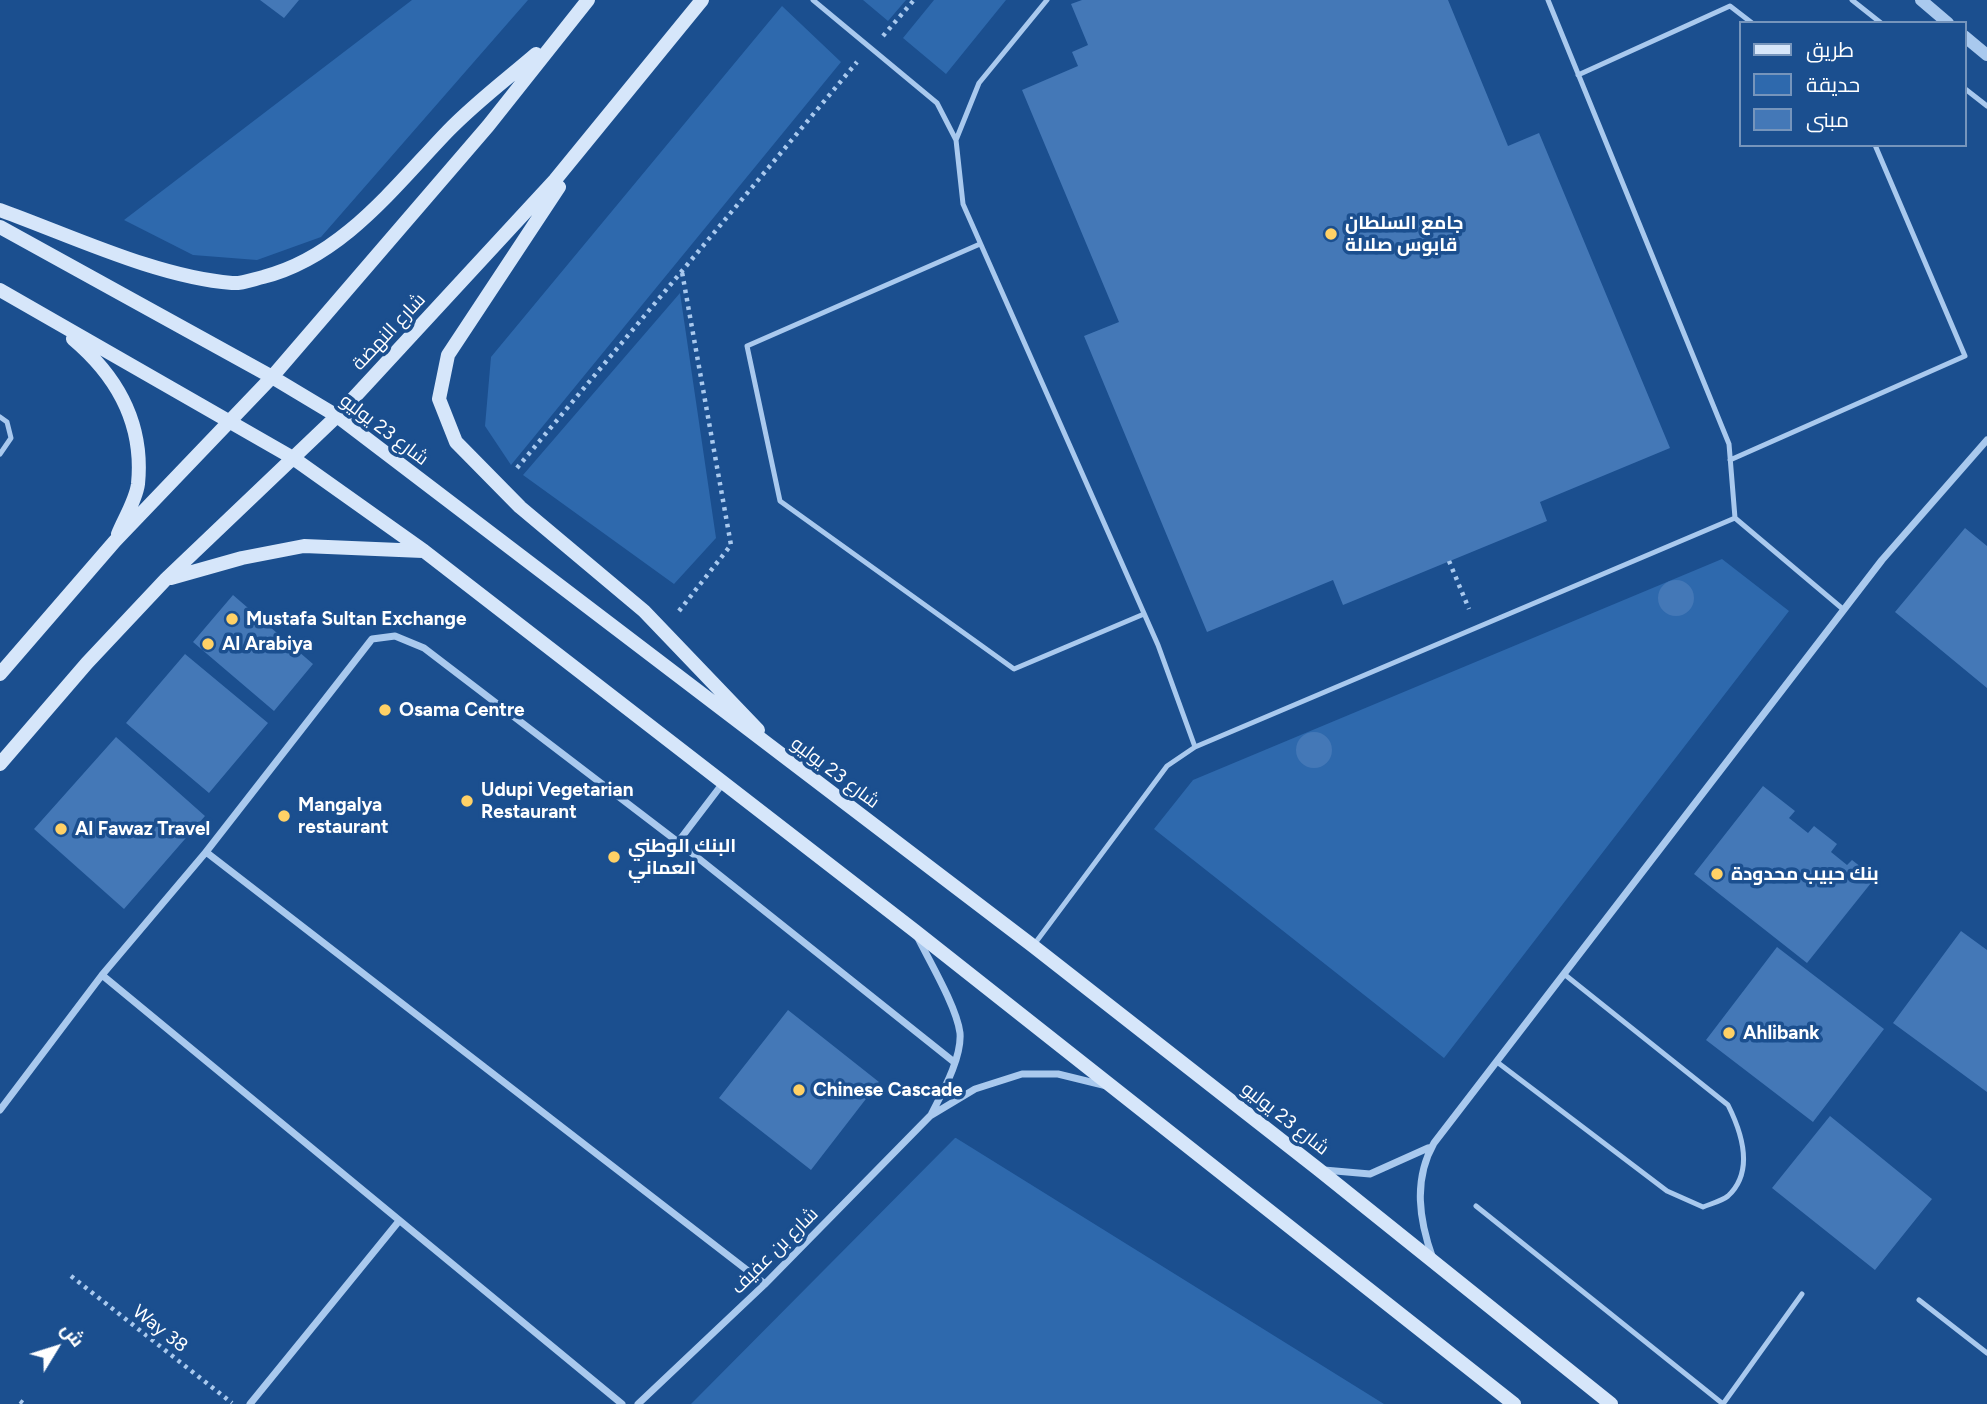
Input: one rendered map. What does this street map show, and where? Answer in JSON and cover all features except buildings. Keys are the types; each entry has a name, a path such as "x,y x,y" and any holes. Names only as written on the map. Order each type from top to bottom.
{"main road":[{"path":"2,667 115,541 272,377 488,126 588,0"},
{"name":"شارع النهضة","path":"0,764 87,663 166,579 337,416 588,142 702,0"},
{"path":"0,210 182,276 236,284 282,272 322,252 369,212 410,175 449,130 561,32"},
{"path":"588,142 447,355 439,399 456,442 500,487 663,631 791,764"},
{"name":"شارع 23 يوليو","path":"0,226 337,416 1033,946 1318,1169 1611,1404"},
{"path":"0,290 293,458 424,551 915,932 1514,1404"},
{"path":"42,314 96,359 126,401 137,436 138,486 115,541"},
{"path":"166,579 242,558 304,546 424,551"}],"street":[{"path":"1921,0 1946,21"},
{"path":"1966,38 1987,55"},
{"path":"1318,1169 1348,1174 1370,1174 1423,1152 1434,1143 1882,560 1987,440"},
{"path":"0,1110 102,975 206,852 372,639 395,636 424,648 678,842 954,1062"},
{"path":"678,842 724,783"},
{"path":"206,852 765,1284"},
{"name":"شارع بن عفيف","path":"915,932 940,982 960,1034 952,1073 930,1116"},
{"path":"102,975 622,1404"},
{"name":"شارع بن عفيف","path":"638,1404 765,1284 930,1116 975,1089 1022,1074 1058,1074 1113,1088"},
{"path":"1434,1143 1424,1169 1420,1205 1424,1233 1434,1262"},
{"path":"250,1404 399,1221"}],"lane":[{"path":"813,0 937,103 956,140 963,204 1144,614 1195,747"},
{"path":"956,140 979,83 1046,0"},
{"path":"1548,0 1729,444 1735,518 1844,610"},
{"path":"1852,0 1878,21"},
{"path":"1578,75 1730,6 1749,21"},
{"path":"1966,90 1987,106"},
{"path":"1730,460 1965,356 1876,147"},
{"path":"980,244 747,346 780,502 1014,668 1144,614"},
{"path":"0,417 7,422 11,438 0,454"},
{"path":"1033,946 1167,766 1195,747 1735,518"},
{"path":"1497,1062 1667,1191 1703,1207 1727,1197 1743,1173 1742,1133 1728,1105 1564,974"},
{"path":"1476,1206 1723,1404 1802,1294"},
{"path":"1919,1300 1987,1353"},
{"path":"1590,1388 1622,1404"}],"path":[{"path":"500,487 868,48 914,0"},
{"path":"663,631 732,544 682,271"},
{"path":"1449,561 1477,628"},
{"name":"Way 38","path":"71,1276 233,1404"}],"green space":[{"path":"412,0 528,0 321,237 257,260 193,255 124,220"},
{"path":"863,0 906,0 888,21"},
{"path":"934,0 1006,0 946,74 903,38"},
{"path":"782,6 841,62 511,465 485,426 491,357"},
{"path":"680,293 716,538 674,584 523,475"},
{"path":"1722,559 1789,611 1444,1058 1154,829 1193,780"},
{"path":"956,1138 1384,1404 691,1404"}],"place":[{"name":"جامع السلطان قابوس صلالة","path":"1331,234"},
{"name":"Mustafa Sultan Exchange","path":"232,619"},
{"name":"Al Arabiya","path":"208,644"},
{"name":"Osama Centre","path":"385,710"},
{"name":"Udupi Vegetarian Restaurant","path":"467,801"},
{"name":"Mangalya restaurant","path":"284,816"},
{"name":"Al Fawaz Travel","path":"61,829"},
{"name":"البنك الوطني العماني","path":"614,857"},
{"name":"بنك حبيب محدودة","path":"1717,874"},
{"name":"Ahlibank","path":"1729,1033"},
{"name":"Chinese Cascade","path":"799,1090"}]}
